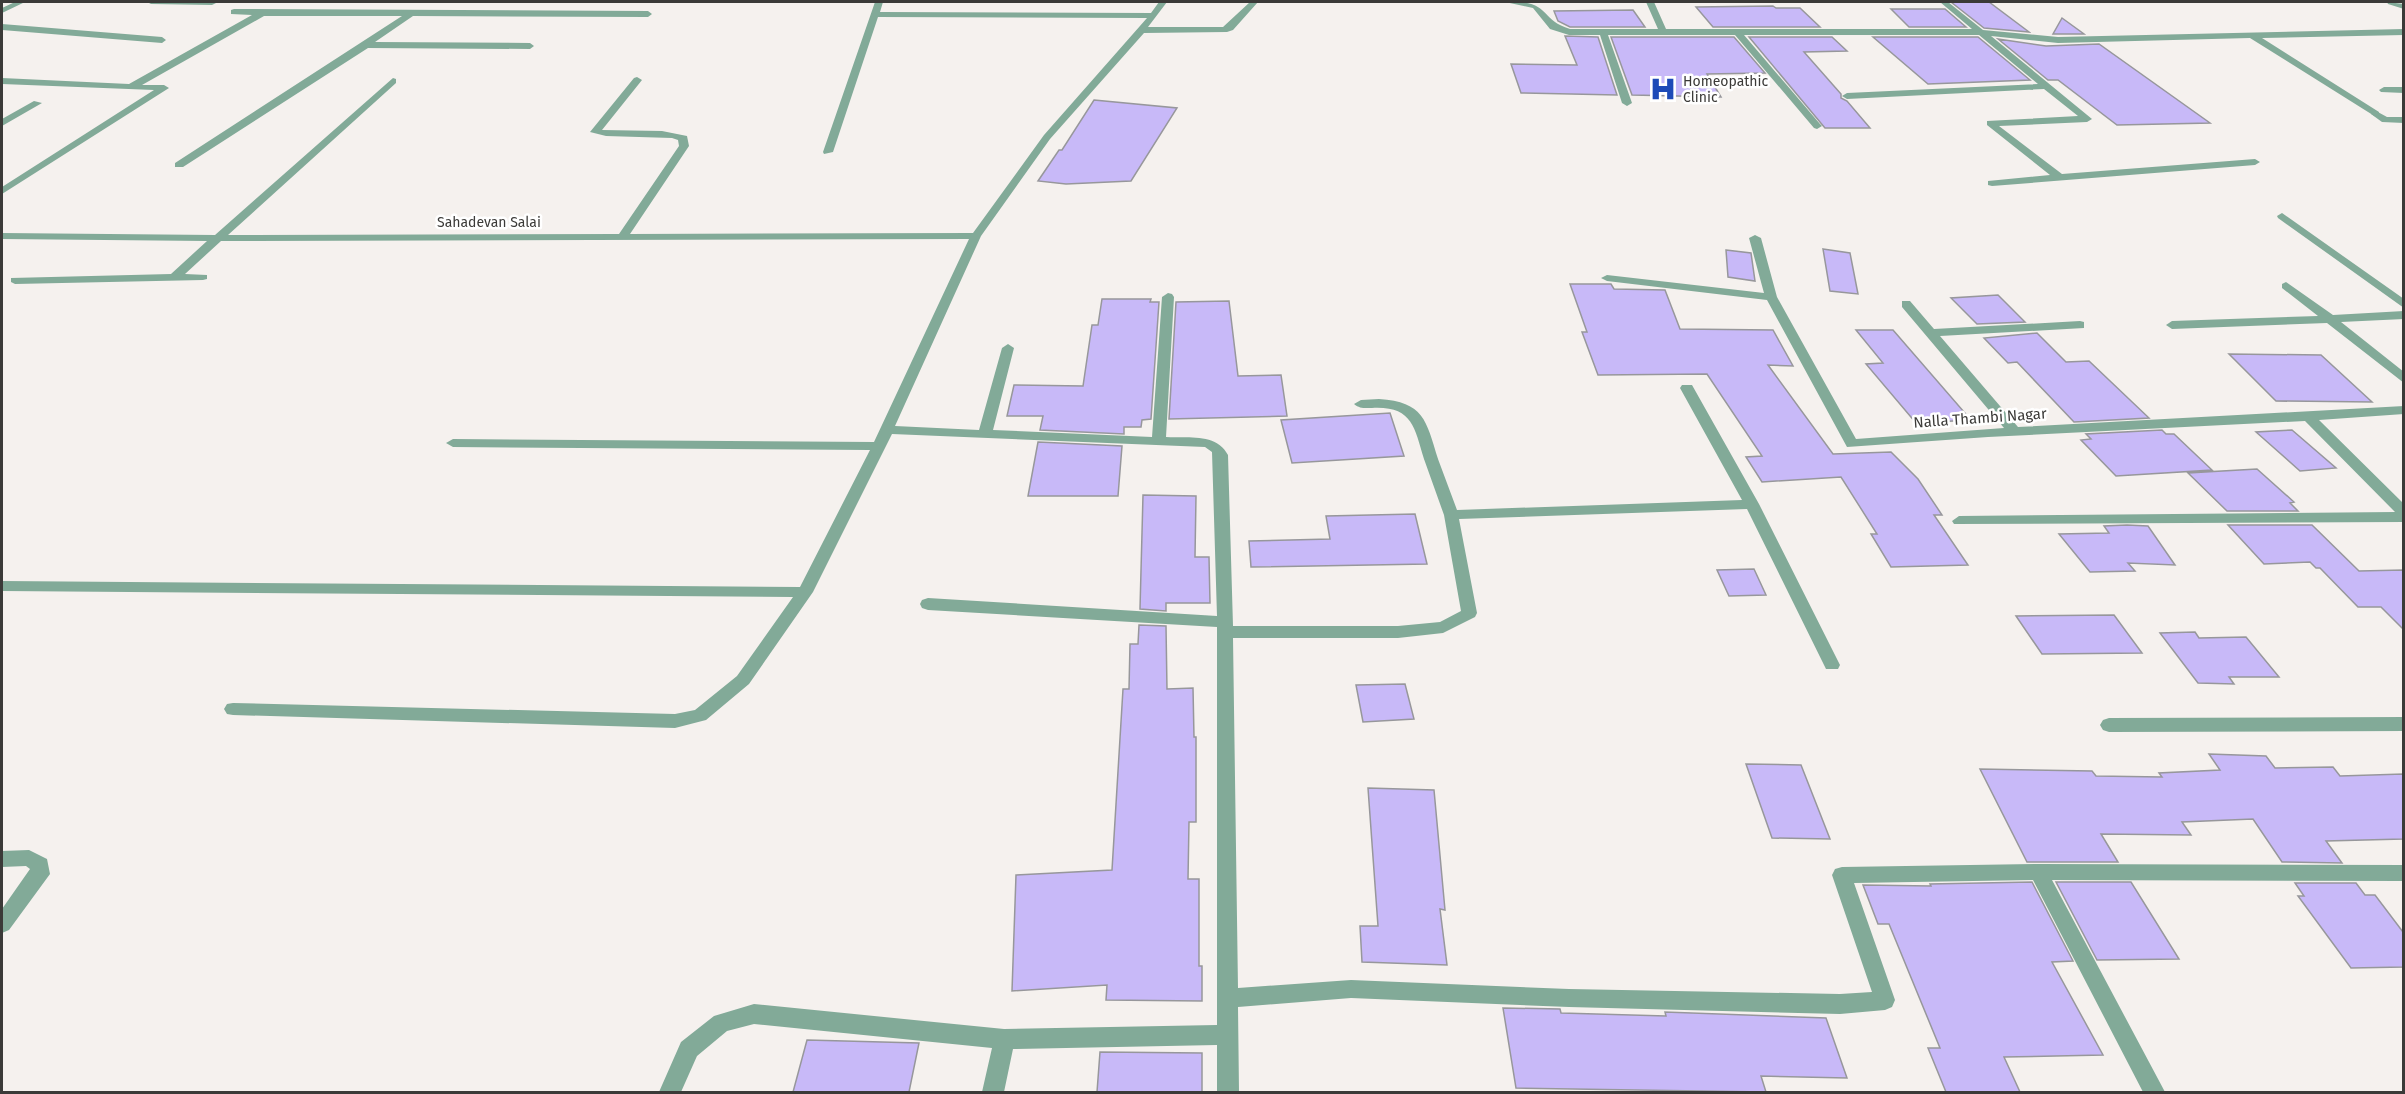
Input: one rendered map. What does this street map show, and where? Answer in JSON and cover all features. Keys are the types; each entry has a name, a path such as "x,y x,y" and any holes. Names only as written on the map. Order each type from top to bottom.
{"street":[{"path":"2,11 21,2"},
{"path":"151,2 212,3"},
{"path":"466,14 483,2"},
{"path":"828,152 879,2"},
{"path":"233,709 675,721 700,715 743,680 805,592 887,430 976,236 1047,136 1142,30 1163,2"},
{"path":"1142,30 1224,30 1230,28 1254,2"},
{"path":"1509,2 1534,4 1541,8 1552,27 1559,30 1603,32 1979,32 2058,40 2403,32"},
{"path":"1650,2 1664,32"},
{"path":"1944,2 2086,119 1990,123 2061,179"},
{"path":"2391,2 2403,7"},
{"path":"234,12 409,15 648,14"},
{"path":"131,87 262,13"},
{"path":"874,14 1154,16"},
{"path":"179,165 409,15"},
{"path":"2,27 162,40"},
{"path":"1603,32 1627,103"},
{"path":"1737,32 1817,126"},
{"path":"2253,36 2385,120 2403,120"},
{"path":"366,45 530,46"},
{"path":"2,81 164,88 2,191"},
{"path":"174,277 393,81"},
{"path":"622,237 684,146 683,138 670,134 613,135 595,132 637,81"},
{"path":"1847,96 2046,86"},
{"path":"2384,90 2403,90"},
{"path":"2,123 37,103"},
{"path":"1992,183 2255,162"},
{"path":"2282,216 2403,305"},
{"name":"Sahadevan Salai","path":"2,236 216,238 976,236"},
{"path":"1607,278 1771,297 1755,238"},
{"path":"15,280 203,277"},
{"path":"2286,286 2403,379"},
{"path":"1159,441 1168,297"},
{"name":"Nalla Thambi Nagar","path":"1771,297 1852,444 2015,432 2403,410"},
{"path":"1906,304 2015,432"},
{"path":"2172,325 2330,320 2403,315"},
{"path":"1931,333 2080,325"},
{"path":"985,434 1008,348"},
{"path":"1687,388 1752,504 1832,665"},
{"path":"928,604 1225,627 1398,632 1443,627 1469,613 1451,515 1431,459 1412,412 1392,402 1361,404"},
{"path":"2308,417 2403,515"},
{"path":"887,430 1208,443 1218,449 1221,455 1225,627 1228,1092"},
{"path":"453,443 879,446"},
{"path":"1451,515 1752,504"},
{"path":"1959,521 2403,515"},
{"path":"2,586 805,592"},
{"path":"2109,725 2403,724"},
{"path":"2,859 29,858 40,865 40,874 2,924"},
{"path":"1227,998 1351,989 1569,998 1828,1004 1886,1000 1842,875 2038,872 2403,873"},
{"path":"2038,872 2154,1092"},
{"path":"670,1092 689,1049 721,1023 754,1014 1004,1039 1227,1035"},
{"path":"993,1092 1004,1039"}],"building":[{"path":"1951,2 1989,2 2029,32 1984,28"},
{"path":"1696,7 1800,8 1820,27 1713,27"},
{"path":"1891,9 1945,9 1966,27 1909,27"},
{"path":"1633,10 1645,27 1570,27 1558,21 1554,11"},
{"path":"2062,18 2084,34 2053,34"},
{"path":"1565,36 1598,37 1617,95 1521,93 1511,64 1577,65"},
{"path":"1611,37 1734,37 1765,73 1707,74 1721,97 1632,95"},
{"path":"1749,37 1832,37 1847,51 1804,52 1841,94 1841,98 1847,101 1870,128 1825,128"},
{"path":"1873,37 1978,37 2030,80 1928,84"},
{"path":"1998,39 2046,46 2099,44 2210,123 2117,125 2058,80 2048,80"},
{"path":"1094,100 1177,108 1131,181 1066,184 1038,181 1059,150 1062,150"},
{"path":"1823,249 1850,253 1858,294 1830,291"},
{"path":"1726,250 1751,253 1755,281 1728,277"},
{"path":"1570,284 1611,284 1614,289 1665,290 1680,329 1773,330 1793,366 1768,365 1833,454 1891,452 1918,479 1942,515 1934,515 1968,565 1891,567 1871,534 1877,534 1841,477 1762,482 1746,457 1762,456 1707,374 1598,375 1582,332 1587,332"},
{"path":"1998,295 2025,322 1977,324 1951,298"},
{"path":"1102,299 1151,299 1150,302 1159,302 1151,419 1142,420 1141,427 1124,427 1124,434 1040,430 1043,416 1007,416 1014,385 1083,386 1092,325 1098,325"},
{"path":"1229,301 1238,376 1281,375 1287,416 1169,419 1176,302"},
{"path":"1856,330 1893,330 1971,420 1916,423 1866,364 1883,363"},
{"path":"2037,333 2066,362 2089,361 2149,418 2074,422 2017,362 2008,363 1984,338"},
{"path":"2229,354 2321,355 2372,402 2276,401"},
{"path":"1390,413 1404,456 1292,463 1281,420"},
{"path":"2162,430 2166,434 2174,434 2212,470 2116,476 2081,440 2091,439 2086,434"},
{"path":"2292,430 2336,468 2300,471 2256,432"},
{"path":"1038,442 1122,446 1118,496 1028,496"},
{"path":"2257,469 2294,502 2290,503 2298,511 2227,511 2188,473"},
{"path":"1143,495 1196,496 1195,557 1209,557 1210,603 1166,603 1166,611 1140,609"},
{"path":"1415,514 1427,564 1251,567 1249,541 1330,539 1326,516"},
{"path":"2228,525 2312,525 2359,571 2403,570 2403,629 2381,607 2358,607 2320,568 2316,568 2310,562 2264,564"},
{"path":"2104,526 2148,526 2175,565 2128,563 2135,571 2090,572 2059,534 2109,533"},
{"path":"1754,569 1766,595 1729,596 1717,570"},
{"path":"2114,615 2142,653 2042,654 2016,616"},
{"path":"1139,625 1166,626 1167,689 1193,688 1194,737 1196,737 1196,822 1189,822 1188,879 1199,879 1199,966 1202,966 1202,1001 1106,1000 1107,985 1012,991 1016,875 1112,870 1123,689 1129,689 1130,644 1138,644"},
{"path":"2195,632 2199,638 2246,637 2279,677 2229,677 2234,684 2198,683 2160,633"},
{"path":"1405,684 1414,719 1363,722 1356,685"},
{"path":"2209,754 2266,756 2275,768 2333,767 2340,776 2403,774 2403,839 2326,841 2342,863 2282,862 2253,819 2182,822 2191,835 2101,834 2118,862 2027,862 1980,769 2092,771 2096,776 2162,777 2159,773 2220,770"},
{"path":"1746,764 1801,765 1830,839 1772,838"},
{"path":"1368,788 1434,790 1445,910 1440,909 1447,965 1362,962 1360,926 1378,926"},
{"path":"2032,882 2073,961 2052,962 2103,1055 2004,1057 2020,1092 1946,1092 1928,1048 1940,1048 1889,924 1878,924 1863,885 1931,886 1930,884"},
{"path":"2056,882 2131,882 2179,959 2097,960"},
{"path":"2295,883 2356,883 2365,895 2375,895 2403,932 2403,967 2351,968 2298,896 2304,896"},
{"path":"1503,1008 1560,1009 1561,1013 1666,1016 1665,1012 1826,1018 1847,1078 1761,1076 1766,1092 1516,1088"},
{"path":"807,1040 919,1043 909,1092 793,1092"},
{"path":"1100,1052 1202,1053 1202,1092 1097,1092"}],"place":[{"name":"Homeopathic Clinic","path":"1663,89"}]}
